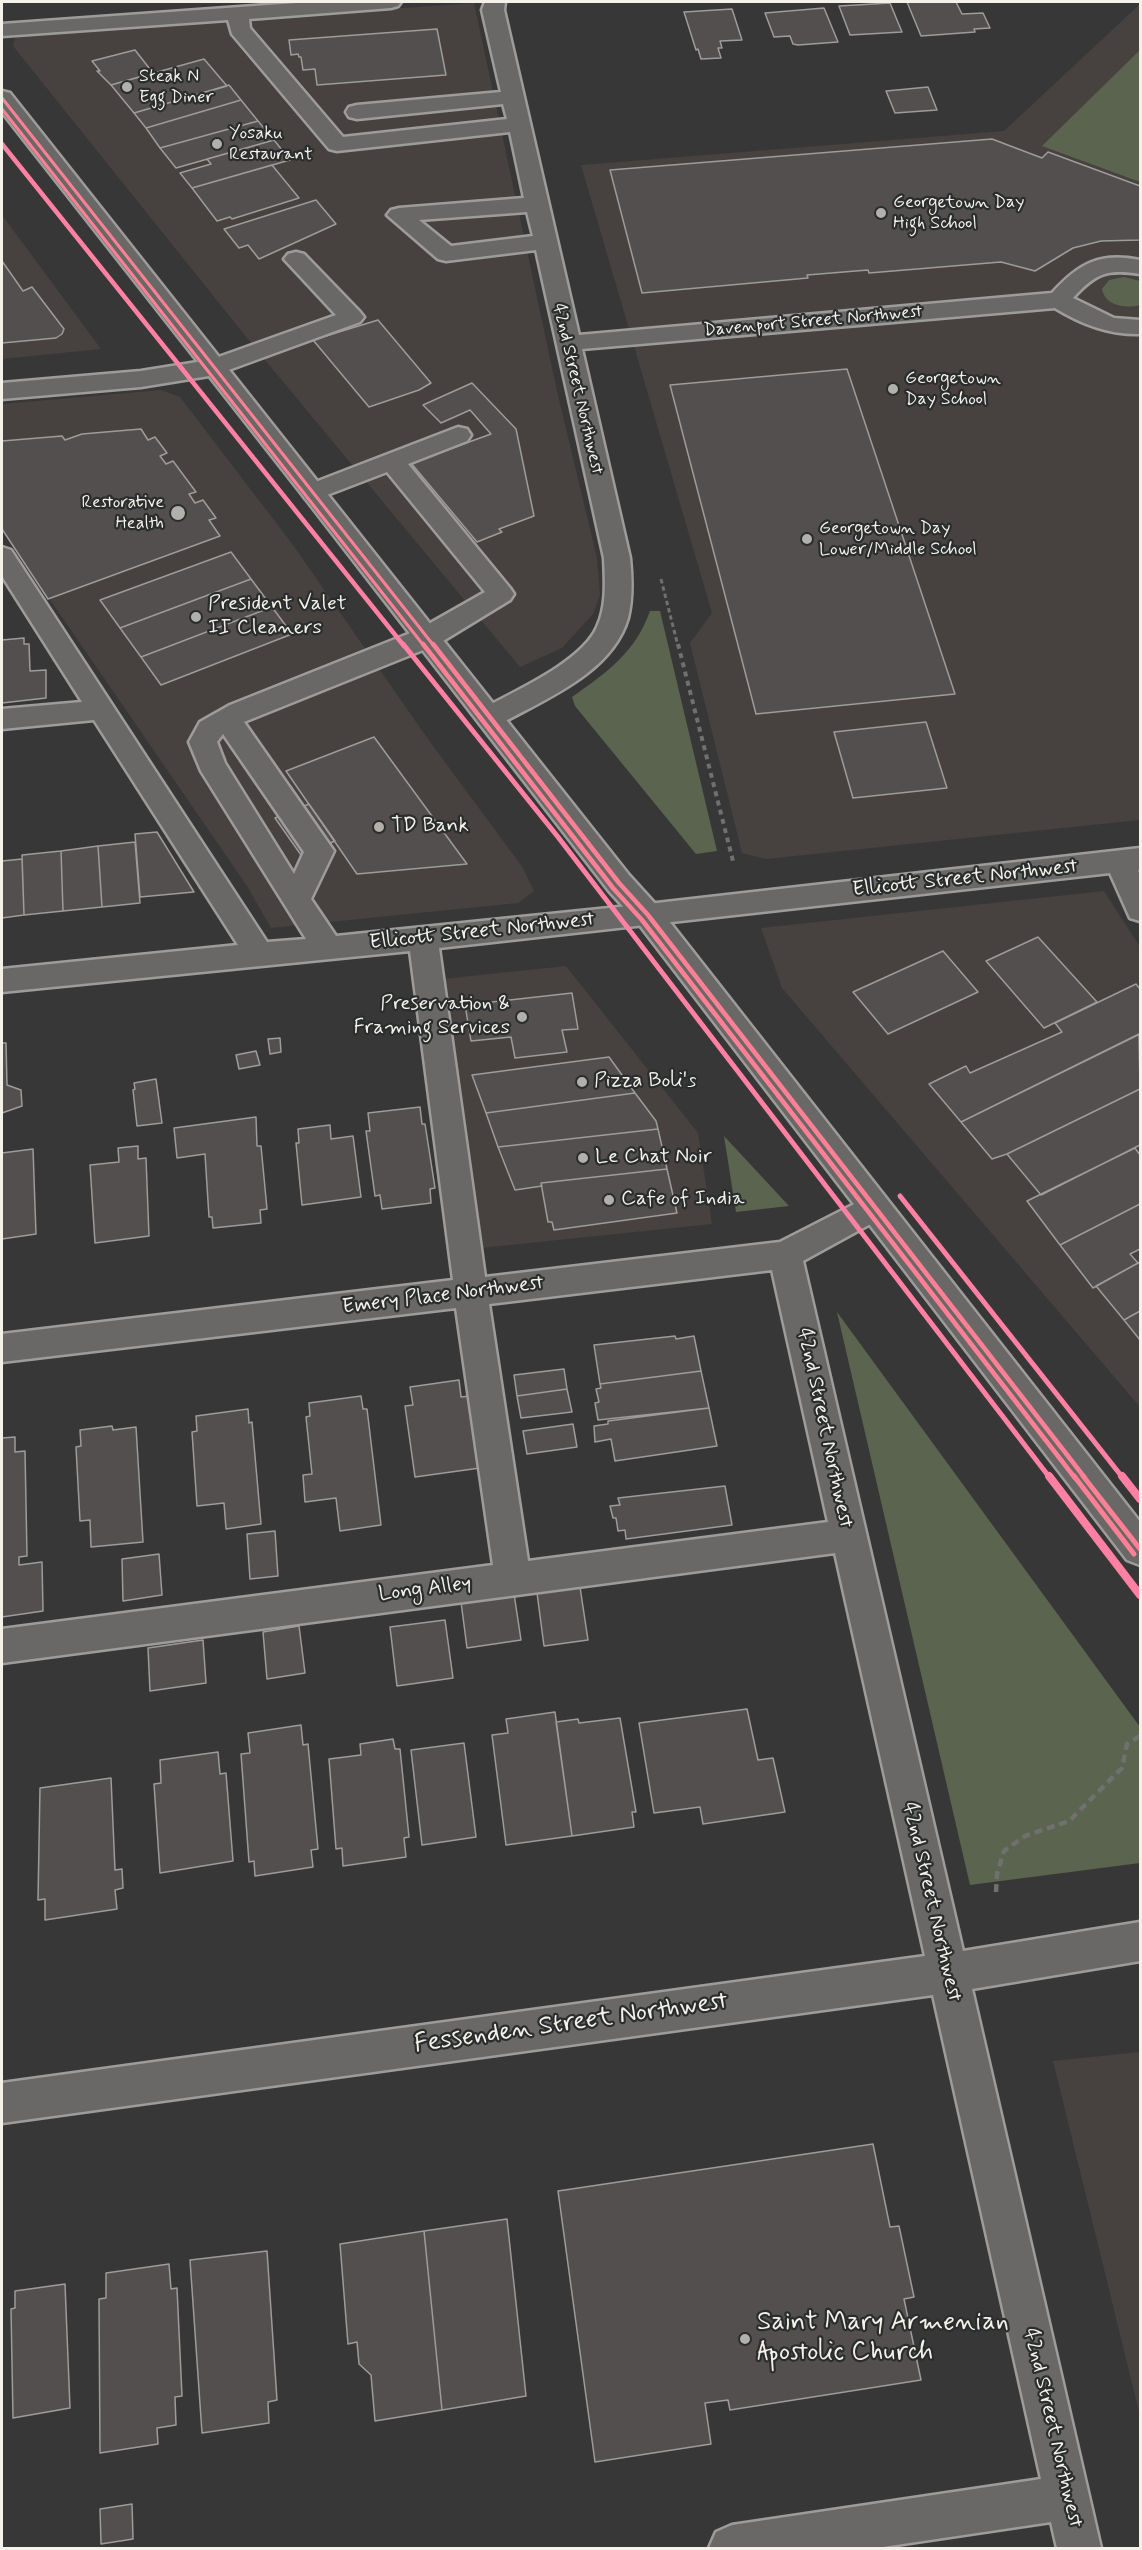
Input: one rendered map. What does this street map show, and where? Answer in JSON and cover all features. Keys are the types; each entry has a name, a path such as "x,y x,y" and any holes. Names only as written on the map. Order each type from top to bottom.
{"street":[{"path":"2,30 176,9 238,13 391,2"},
{"name":"42nd Street Northwest","path":"490,717 577,667 607,635 616,609 619,583 617,558 493,10 495,2"},
{"path":"238,13 240,29 337,144 518,124"},
{"path":"357,112 512,97"},
{"path":"2,98 314,492 619,883 648,915 1140,1549"},
{"path":"536,204 399,215 446,254 544,242"},
{"path":"2,391 141,379 215,367 352,317 296,259"},
{"path":"1140,267 1115,264 1099,266 1086,272 1059,300 1076,311 1110,325 1140,327"},
{"name":"Davenport Street Northwest","path":"567,344 1059,300"},
{"path":"314,492 458,435"},
{"path":"328,948 211,764 203,742 210,729 227,719 428,638 501,594 392,462"},
{"path":"2,556 259,954"},
{"path":"2,719 100,710"},
{"path":"227,719 319,851 296,900"},
{"path":"1130,860 1140,910"},
{"name":"Ellicott Street Northwest","path":"2,981 648,915 1130,860"},
{"path":"423,938 470,1293 513,1579"},
{"name":"Emery Place Northwest","path":"2,1348 785,1255 874,1207"},
{"name":"42nd Street Northwest","path":"785,1255 1079,2548"},
{"name":"Long Alley","path":"2,1646 848,1535"},
{"name":"Fessenden Street Northwest","path":"2,2103 947,1972 1140,1941"},
{"path":"732,2548 1068,2498"}],"path":[{"path":"666,598 735,869"},
{"path":"996,1892 997,1874 1004,1851 1025,1836 1069,1821 1122,1768 1127,1744 1140,1736"}],"shaded area":[{"path":"474,3 557,391 597,558 600,595 593,614 562,648 520,667 255,348 13,46 15,38 23,35"},
{"name":"Georgetown Day School","path":"1140,4 1140,820 766,859 742,853 690,643 712,613 581,165 1004,131"},
{"path":"2,215 101,349 2,359"},
{"path":"161,390 180,397 293,545 428,739 523,868 534,891 518,903 271,928 247,886 2,530 2,404"},
{"path":"1104,891 1140,947 1140,1407 782,988 761,928"},
{"path":"566,966 698,1133 712,1224 481,1248 433,980"},
{"path":"1140,2052 1140,2416 1053,2061"}],"green space":[{"path":"1140,50 1140,182 1042,146"},
{"path":"1124,277 1140,281 1140,305 1129,307 1117,305 1104,295 1102,289 1109,280"},
{"path":"650,611 660,611 717,851 696,854 575,706 572,697 608,670 628,650 644,626"},
{"path":"724,1136 789,1206 736,1212"},
{"path":"837,1312 1140,1727 1140,1863 970,1885"}],"building":[{"path":"907,2 956,2 962,14 983,13 990,28 974,29 975,32 921,36"},
{"path":"890,3 902,32 850,35 839,6"},
{"path":"824,8 838,42 798,45 793,44 790,36 774,37 765,13"},
{"path":"732,9 742,40 720,41 722,48 718,48 721,58 701,59 684,12"},
{"path":"437,29 446,75 317,85 315,69 303,70 301,57 298,54 291,55 289,40"},
{"path":"135,50 153,73 111,85 97,71 100,71 92,61"},
{"path":"204,59 227,86 134,113 111,85"},
{"path":"229,85 241,100 146,128 134,113"},
{"path":"928,87 937,110 895,113 886,91"},
{"path":"241,100 258,121 160,148 146,128"},
{"path":"258,121 274,140 176,168 160,148"},
{"name":"Georgetown Day High School","path":"992,139 1042,158 1048,152 1140,186 1140,240 1101,241 1073,248 1035,271 1001,262 869,273 868,270 807,275 808,278 642,293 610,170"},
{"path":"274,140 290,160 192,188 180,173 211,164 207,159"},
{"path":"272,165 299,198 232,219 230,217 217,221 192,188"},
{"path":"316,200 336,224 259,259 248,245 239,248 224,229"},
{"path":"2,261 23,291 32,287 64,329 62,334 56,338 2,343"},
{"path":"378,320 431,383 419,390 369,407 313,340"},
{"name":"Georgetown Day Lower/Middle School","path":"847,369 955,694 756,714 670,385"},
{"path":"472,383 516,429 534,516 499,529 502,532 477,542 411,463 491,434 470,410 441,423 423,405"},
{"path":"141,429 148,440 155,437 167,453 160,456 166,464 173,461 196,492 189,494 195,503 203,500 216,518 209,520 220,536 48,599 2,529 2,441 62,436 65,440 82,434"},
{"path":"231,552 251,579 120,628 100,600"},
{"name":"President Valet II Cleaners","path":"251,579 272,607 141,657 120,628"},
{"path":"272,607 292,634 161,685 141,657"},
{"path":"24,638 24,644 29,644 30,671 46,670 46,698 2,703 2,640"},
{"path":"926,722 947,788 853,798 834,732"},
{"path":"374,737 467,864 357,874 286,771"},
{"path":"309,804 335,841 301,855 275,818"},
{"path":"157,832 194,892 140,897 135,834"},
{"path":"135,842 140,903 102,907 98,846"},
{"path":"98,846 102,907 63,911 61,851"},
{"path":"61,851 63,911 24,915 22,855"},
{"path":"22,859 24,915 2,918 2,861"},
{"path":"1038,937 1097,1002 1044,1028 986,961"},
{"path":"943,951 978,992 888,1034 853,992"},
{"path":"1136,984 1140,989 1140,1034 961,1122 929,1084 966,1066 970,1073 1062,1032 1055,1023"},
{"name":"Preservation & Framing Services","path":"572,993 578,1029 562,1030 567,1052 515,1058 511,1037 471,1041 465,1005"},
{"path":"1139,1034 1140,1089 1007,1154 992,1159 961,1122"},
{"path":"280,1038 281,1052 270,1054 268,1039"},
{"path":"2,1043 6,1043 7,1085 21,1090 22,1106 2,1113"},
{"path":"256,1051 260,1065 239,1069 236,1055"},
{"path":"609,1057 635,1093 486,1113 472,1075"},
{"path":"156,1079 162,1123 137,1126 134,1083"},
{"path":"1140,1089 1140,1145 1041,1195 1007,1154"},
{"path":"635,1093 656,1121 658,1129 498,1147 486,1113"},
{"path":"420,1107 422,1124 425,1124 435,1188 430,1189 431,1203 382,1209 380,1195 375,1196 366,1131 370,1131 368,1113"},
{"path":"256,1117 257,1146 261,1146 267,1209 260,1210 261,1223 213,1228 212,1217 209,1217 205,1154 177,1158 174,1128"},
{"path":"330,1125 331,1139 353,1136 361,1197 302,1205 296,1143 299,1143 298,1129"},
{"name":"Le Chat Noir","path":"658,1129 667,1169 541,1183 542,1186 515,1190 498,1147"},
{"path":"138,1146 138,1159 146,1158 149,1236 95,1243 90,1165 119,1162 118,1148"},
{"path":"1135,1148 1140,1155 1140,1204 1060,1245 1027,1201"},
{"path":"33,1149 36,1234 2,1239 2,1153"},
{"name":"Cafe of India","path":"667,1169 677,1213 554,1230 552,1222 548,1222 541,1183"},
{"path":"1140,1204 1140,1249 1130,1254 1138,1263 1093,1288 1060,1245"},
{"path":"1140,1262 1140,1311 1124,1320 1096,1286"},
{"path":"1140,1311 1140,1340 1124,1320"},
{"path":"675,1336 676,1339 694,1336 701,1371 600,1384 594,1345"},
{"path":"564,1369 567,1389 517,1396 514,1375"},
{"path":"701,1371 709,1408 598,1420 595,1403 599,1402 596,1389 601,1388 600,1384"},
{"path":"459,1380 461,1397 469,1396 480,1468 415,1477 405,1406 413,1405 410,1387"},
{"path":"567,1389 572,1412 521,1418 517,1396"},
{"path":"361,1396 363,1409 367,1409 381,1525 340,1531 336,1498 305,1502 303,1475 312,1474 306,1417 310,1416 309,1403"},
{"path":"709,1408 717,1446 615,1461 611,1439 595,1442 594,1426 608,1424 608,1421"},
{"path":"248,1409 249,1423 252,1422 261,1524 226,1529 224,1503 197,1506 192,1432 197,1431 196,1416"},
{"path":"573,1424 577,1447 527,1454 523,1431"},
{"path":"112,1426 113,1430 136,1427 143,1542 91,1547 90,1520 80,1521 76,1447 81,1446 80,1430"},
{"path":"15,1437 15,1452 25,1451 27,1556 19,1557 19,1565 42,1562 43,1611 2,1617 2,1438"},
{"path":"725,1486 732,1525 626,1539 625,1530 618,1531 616,1518 613,1518 610,1506 620,1505 618,1498"},
{"path":"275,1531 278,1576 250,1579 247,1534"},
{"path":"159,1554 162,1595 123,1601 122,1559"},
{"path":"513,1587 521,1640 467,1648 460,1594"},
{"path":"580,1587 588,1640 544,1646 537,1593"},
{"path":"445,1620 453,1678 397,1686 390,1627"},
{"path":"299,1626 305,1673 267,1679 263,1632"},
{"path":"203,1640 206,1683 150,1691 148,1648"},
{"path":"747,1709 758,1760 773,1758 785,1812 703,1824 700,1807 654,1813 639,1723"},
{"path":"555,1712 572,1836 506,1845 492,1735 508,1733 506,1719"},
{"path":"620,1718 636,1812 632,1812 634,1827 572,1836 556,1722 578,1719 579,1723"},
{"path":"301,1725 303,1745 308,1744 318,1849 311,1850 313,1867 255,1876 254,1861 249,1862 241,1754 250,1753 248,1733"},
{"path":"393,1739 395,1749 400,1749 409,1837 404,1838 406,1857 343,1866 342,1848 336,1849 329,1759 361,1755 360,1744"},
{"path":"464,1743 476,1837 422,1845 411,1750"},
{"path":"218,1752 220,1774 226,1773 233,1861 160,1873 154,1784 161,1783 160,1760"},
{"path":"111,1778 115,1870 122,1869 123,1888 115,1890 117,1909 45,1920 45,1899 38,1900 40,1788"},
{"name":"Saint Mary Armenian Apostolic Church","path":"873,2144 890,2227 899,2226 914,2297 904,2299 921,2380 730,2410 728,2400 705,2403 711,2444 595,2462 558,2191"},
{"path":"507,2219 526,2396 442,2410 424,2231"},
{"path":"424,2231 442,2410 375,2421 371,2375 359,2364 357,2342 348,2344 340,2244"},
{"path":"267,2251 277,2400 268,2402 269,2423 202,2433 190,2260"},
{"path":"169,2264 171,2289 177,2288 182,2396 175,2397 176,2425 157,2428 158,2444 100,2453 99,2299 106,2298 106,2273"},
{"path":"65,2284 70,2408 13,2418 11,2309 15,2308 15,2291"},
{"path":"132,2504 133,2539 101,2544 100,2509"}],"transit line":[{"path":"2,98 314,492 619,883 648,915 1140,1549"},
{"path":"2,109 613,888 642,920 1134,1554"},
{"path":"2,144 558,837 1140,1595"},
{"path":"900,1196 1140,1499"}],"place":[{"name":"Steak N Egg Diner","path":"127,87"},
{"name":"Yosaku Restaurant","path":"217,144"},
{"name":"Georgetown Day High School","path":"881,213"},
{"name":"Georgetown Day School","path":"893,389"},
{"name":"Restorative Health","path":"178,513"},
{"name":"Georgetown Day Lower/Middle School","path":"807,539"},
{"name":"President Valet II Cleaners","path":"196,617"},
{"name":"TD Bank","path":"379,827"},
{"name":"Preservation & Framing Services","path":"522,1017"},
{"name":"Pizza Boli's","path":"582,1082"},
{"name":"Le Chat Noir","path":"583,1158"},
{"name":"Cafe of India","path":"609,1200"},
{"name":"Saint Mary Armenian Apostolic Church","path":"745,2339"}]}
